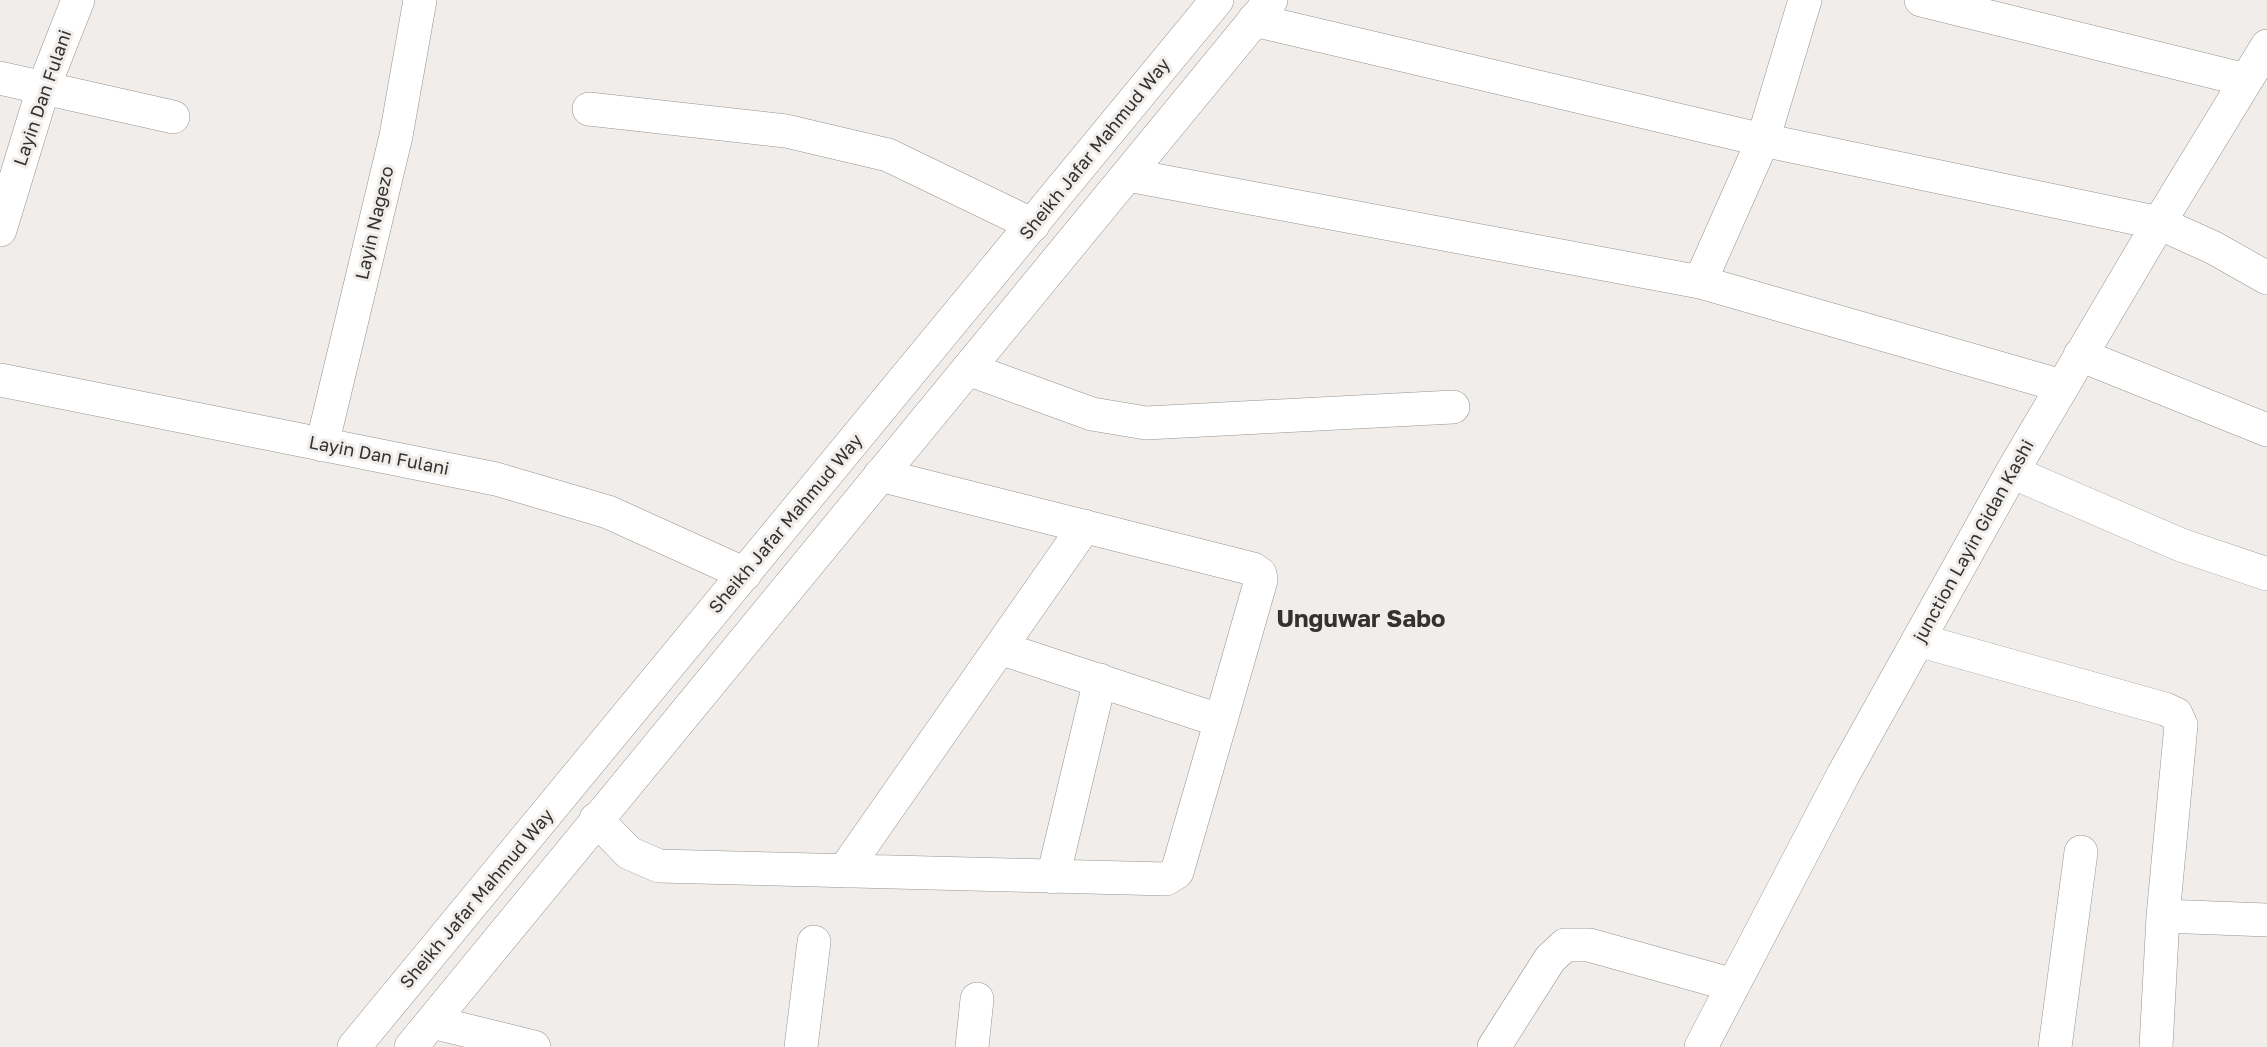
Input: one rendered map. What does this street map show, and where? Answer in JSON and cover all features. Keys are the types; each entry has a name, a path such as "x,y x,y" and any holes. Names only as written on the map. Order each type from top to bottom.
{"street":[{"name":"Layin Dan Fulani","path":"0,230 43,89 78,0"},
{"name":"Layin Nagezo","path":"322,445 396,136 420,0"},
{"name":"Sheikh Jafar Mahmud Way","path":"354,1047 1217,0"},
{"path":"1700,282 1764,140 1805,0"},
{"path":"1920,0 2246,80"},
{"path":"411,1047 1263,10 1764,140 2159,223 2214,248 2267,278"},
{"name":"junction Layin Gidan Kashi","path":"1701,1047 1843,775 2012,472 2267,46"},
{"path":"0,78 174,117"},
{"path":"589,109 786,131 888,155 1033,225"},
{"path":"1128,175 1700,282 2062,386"},
{"path":"2080,355 2267,430"},
{"path":"968,369 1092,414 1146,423 1453,407"},
{"name":"Layin Dan Fulani","path":"0,380 496,479 608,512 745,574"},
{"path":"2012,472 2181,545 2267,574"},
{"path":"596,819 629,853 659,866 1148,880 1166,879 1177,873 1261,580 1260,574 1253,569 880,475"},
{"path":"844,871 1085,526"},
{"path":"1918,640 2165,709 2175,714 2181,725 2163,916 2156,1047"},
{"path":"1000,648 1221,720"},
{"path":"1053,877 1100,680"},
{"path":"2055,1047 2081,852"},
{"path":"2163,916 2267,920"},
{"path":"801,1047 814,942"},
{"path":"1494,1047 1550,958 1565,945 1589,945 1733,985"},
{"path":"972,1047 977,999"},
{"path":"432,1022 534,1047"}],"district":[{"name":"Unguwar Sabo","path":"1361,619"}]}
